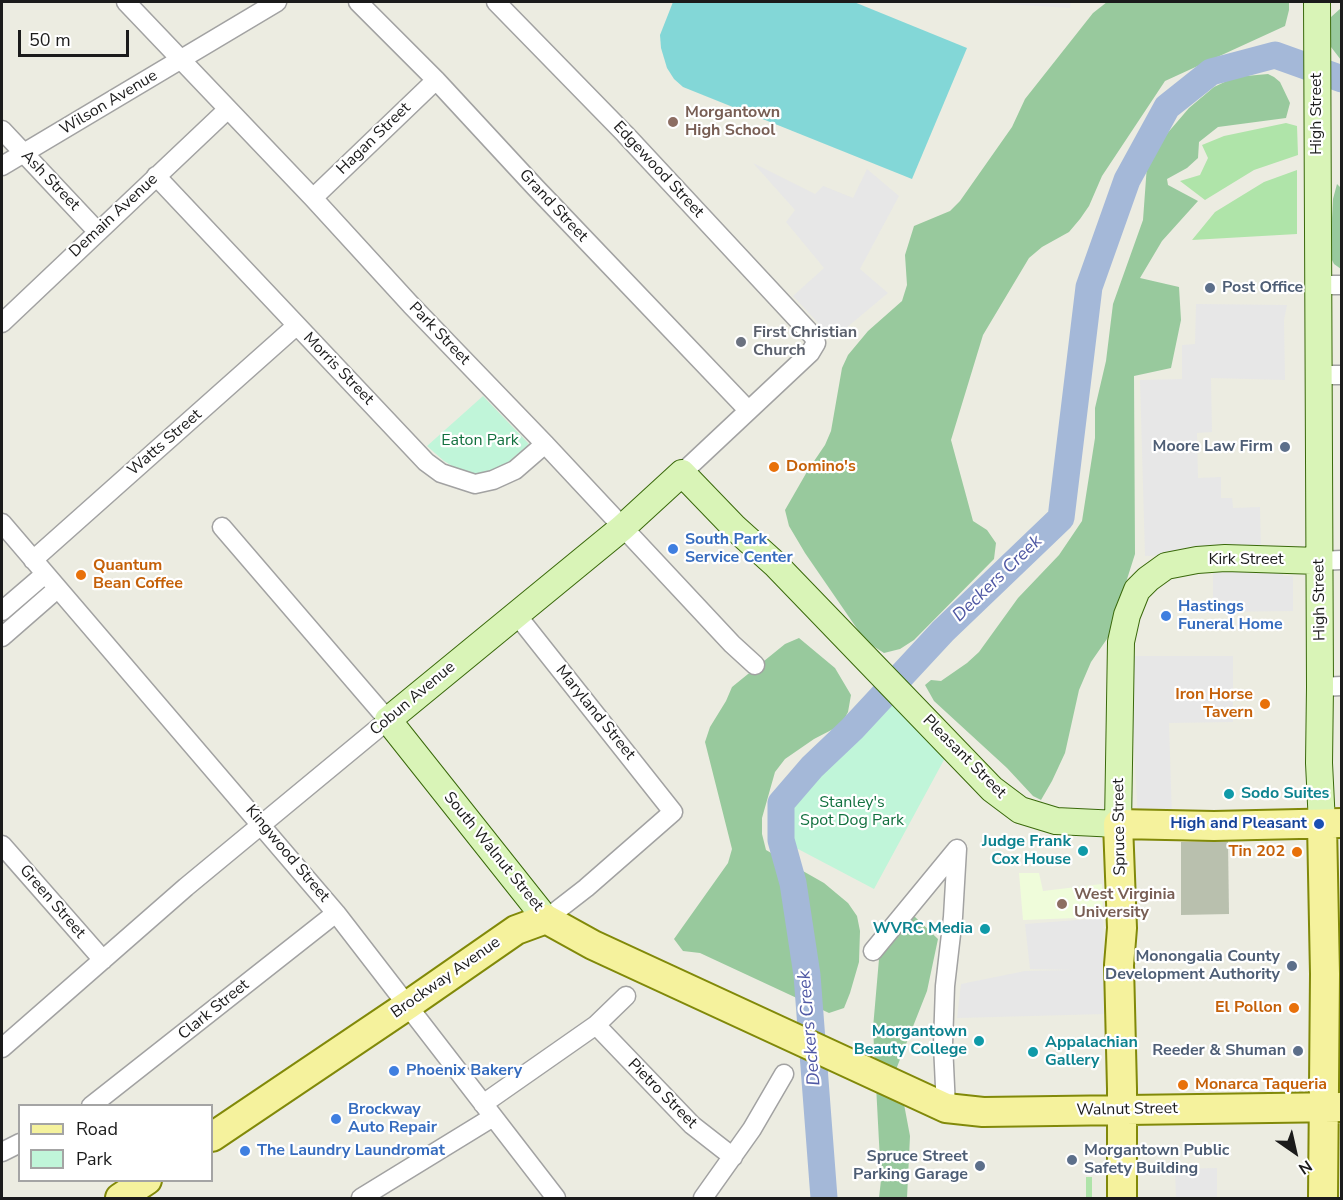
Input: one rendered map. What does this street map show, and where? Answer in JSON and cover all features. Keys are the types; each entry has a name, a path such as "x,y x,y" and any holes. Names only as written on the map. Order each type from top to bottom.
{"main road":[{"name":"Pleasant Street","path":"1118,824 1214,826 1332,823"},
{"name":"High Street","path":"1323,1198 1333,1107 1332,823"},
{"name":"Spruce Street","path":"1118,824 1122,928 1119,965 1122,1198"},
{"name":"South Walnut Street","path":"546,919 593,945 915,1095"},
{"name":"Brockway Avenue","path":"213,1136 516,930 546,919"},
{"name":"Walnut Street","path":"915,1095 946,1108 984,1112 1333,1107"}],"street":[{"name":"Park Street","path":"126,2 732,644 755,665"},
{"name":"Wilson Avenue","path":"2,166 277,2"},
{"name":"Grand Street","path":"358,2 436,80 748,410"},
{"name":"Edgewood Street","path":"496,2 625,134 813,336 816,343"},
{"name":"High Street","path":"1317,2 1318,348 1330,375 1331,687 1319,763 1332,823"},
{"name":"Hagan Street","path":"313,198 436,80"},
{"name":"Demain Avenue","path":"3,318 228,109"},
{"name":"Ash Street","path":"2,130 97,231"},
{"name":"Morris Street","path":"156,176 426,462 441,473 475,484 493,480 515,470 545,444"},
{"name":"Watts Street","path":"2,611 39,567 296,326"},
{"name":"Cobun Avenue","path":"2,1048 186,887 622,528 810,353 816,343"},
{"name":"Pleasant Street","path":"682,473 735,528 775,564 992,789 1020,810 1050,820 1084,824 1118,824"},
{"name":"Kingwood Street","path":"2,523 336,913 556,1198"},
{"name":"South Walnut Street","path":"222,528 388,720 546,919"},
{"name":"Kirk Street","path":"1154,574 1166,566 1225,558 1330,561"},
{"name":"Spruce Street","path":"1118,824 1121,642 1127,615 1137,590 1154,574"},
{"path":"2,637 57,589"},
{"name":"Maryland Street","path":"516,615 673,812"},
{"name":"Brockway Avenue","path":"546,919 586,888 673,812"},
{"name":"Green Street","path":"2,845 103,960"},
{"path":"873,951 957,849 953,916 945,986 943,1044 946,1108"},
{"name":"Clark Street","path":"94,1104 336,913"},
{"path":"361,1198 488,1110 596,1025 626,996"},
{"name":"Pietro Street","path":"596,1025 692,1125 733,1157"},
{"path":"704,1198 733,1157 784,1074"}],"shaded area":[{"path":"673,2 854,2 967,48 912,179 683,87 667,68 661,48 660,35"},
{"path":"989,2 1071,2 1070,8"},
{"path":"753,163 815,194 823,186 853,198 867,169 899,196 860,269 888,293 833,339 793,296 824,268 786,222 795,210"},
{"path":"1196,304 1287,305 1284,320 1285,380 1211,378 1212,432 1197,433 1198,478 1221,477 1221,498 1232,498 1233,508 1260,507 1261,552 1145,556 1140,380 1182,379 1182,345 1195,344"},
{"path":"1282,569 1283,576 1293,576 1293,611 1213,612 1213,570"},
{"path":"1133,656 1233,656 1233,722 1169,723 1172,818 1138,821 1132,709"},
{"path":"1228,841 1229,914 1181,915 1181,842"},
{"name":"West Virginia University","path":"1019,873 1039,873 1043,891 1102,884 1103,917 1023,920"},
{"path":"1103,918 1105,1014 957,1018 961,984 1025,971 1074,970 1030,969 1025,924"},
{"path":"1217,1168 1217,1198 1176,1198 1175,1169"}],"green space":[{"path":"1107,2 1289,2 1289,10 1285,26 1165,81 1102,176 1089,206 1080,219 1069,232 1042,247 1029,258 983,335 951,440 973,521 987,530 996,543 994,559 914,640 900,649 884,653 870,644 860,633 805,553 789,526 785,510 825,445 831,431 842,368 848,355 868,331 902,301 907,285 905,255 914,226 950,211 960,201 1012,127 1025,99 1093,13"},
{"path":"1341,8 1341,60 1331,47 1328,33 1331,17"},
{"path":"1268,74 1280,82 1290,103 1286,118 1218,127 1199,142 1198,158 1187,168 1167,179 1168,185 1198,201 1162,241 1140,278 1179,287 1181,320 1171,368 1134,376 1135,554 1109,636 1091,662 1079,690 1065,753 1041,800 1033,796 1007,768 934,701 925,685 931,680 941,681 979,652 1018,598 1059,555 1082,521 1095,438 1095,408 1106,361 1113,304 1143,220 1147,165 1153,150 1189,108 1214,87 1235,77"},
{"path":"1286,123 1297,126 1298,155 1254,170 1205,200 1180,181 1200,175 1208,158 1202,145 1224,136"},
{"path":"1297,170 1297,234 1192,240 1215,212 1264,182"},
{"path":"1337,184 1341,188 1341,269 1334,264 1330,256 1333,199"},
{"name":"Eaton Park","path":"483,396 529,444 505,465 491,472 476,474 459,470 427,446"},
{"path":"799,638 835,668 851,695 848,712 841,725 814,739 785,759 775,772 762,818 762,834 766,850 824,883 848,903 857,916 860,931 859,962 844,1008 829,1013 700,953 683,951 674,939 728,863 732,849 705,742 710,727 732,687 785,644"},
{"name":"Stanley's Spot Dog Park","path":"886,698 945,758 874,889 781,840 781,803"},
{"path":"914,916 938,939 927,991 897,1067 910,1136 907,1198 879,1198 881,1180 873,1028 879,959"},
{"path":"1086,1177 1092,1177 1092,1198 1086,1198"}],"waterway":[{"name":"Deckers Creek","path":"824,1198 807,975 793,883 781,840 781,803 812,767 852,729 943,631 1061,518 1089,287 1127,180 1167,107 1211,72 1275,55 1342,79"}],"place":[{"name":"Morgantown High School","path":"673,122"},
{"name":"Post Office","path":"1210,288"},
{"name":"First Christian Church","path":"741,342"},
{"name":"Moore Law Firm","path":"1285,447"},
{"name":"Domino's","path":"774,467"},
{"name":"South Park Service Center","path":"673,549"},
{"name":"Quantum Bean Coffee","path":"81,575"},
{"name":"Hastings Funeral Home","path":"1166,616"},
{"name":"Iron Horse Tavern","path":"1265,704"},
{"name":"Sodo Suites","path":"1229,794"},
{"name":"High and Pleasant","path":"1319,824"},
{"name":"Judge Frank Cox House","path":"1083,851"},
{"name":"Tin 202","path":"1297,852"},
{"name":"West Virginia University","path":"1062,904"},
{"name":"WVRC Media","path":"985,929"},
{"name":"Monongalia County Development Authority","path":"1292,966"},
{"name":"El Pollon","path":"1294,1008"},
{"name":"Morgantown Beauty College","path":"979,1041"},
{"name":"Reeder & Shuman","path":"1298,1051"},
{"name":"Appalachian Gallery","path":"1033,1052"},
{"name":"Phoenix Bakery","path":"394,1071"},
{"name":"Monarca Taqueria","path":"1183,1085"},
{"name":"Brockway Auto Repair","path":"336,1119"},
{"name":"The Laundry Laundromat","path":"245,1151"},
{"name":"Morgantown Public Safety Building","path":"1072,1160"},
{"name":"Spruce Street Parking Garage","path":"980,1166"}]}
